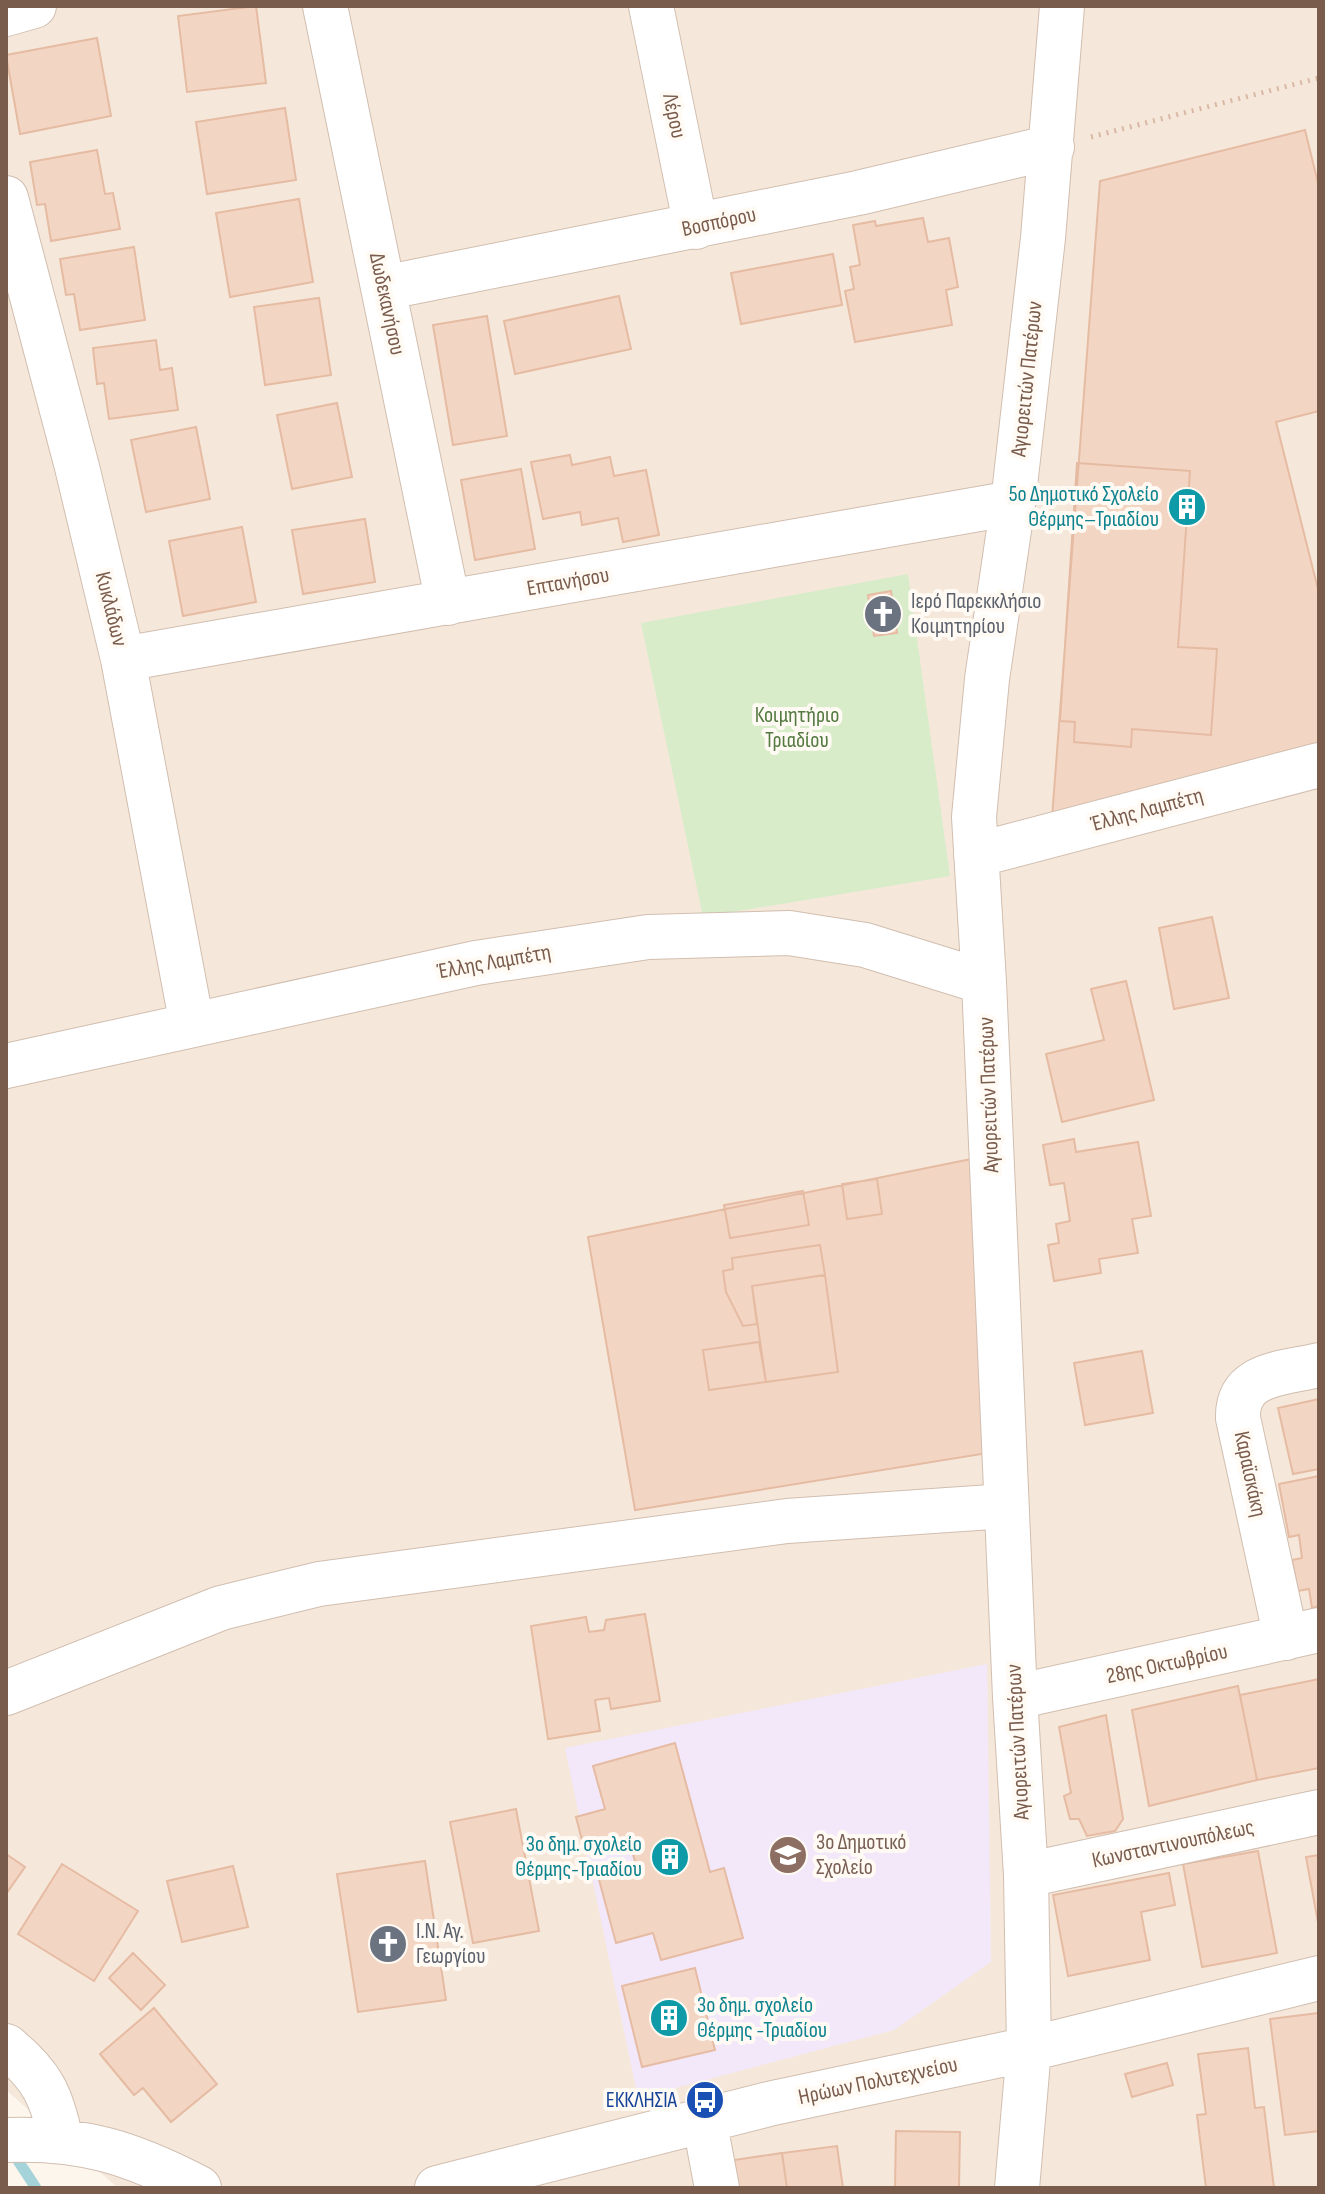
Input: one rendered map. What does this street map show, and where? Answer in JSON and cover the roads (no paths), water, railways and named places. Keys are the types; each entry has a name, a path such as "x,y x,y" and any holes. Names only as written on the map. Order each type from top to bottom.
{"street":[{"path":"6,14 34,6"},
{"name":"Δωδεκανήσου","path":"325,6 448,603"},
{"name":"Λέρου","path":"651,6 696,227"},
{"name":"Αγιορειτών Πατέρων","path":"1017,2188 1029,2049 1026,1875 976,855 977,765 1013,503 1052,147 1062,6"},
{"name":"Βοσπόρου","path":"383,288 696,227 900,184 1052,147"},
{"name":"Κυκλάδων","path":"6,198 77,467 123,659 192,1025"},
{"name":"Επτανήσου","path":"123,659 1013,503"},
{"name":"Έλλης Λαμπέτη","path":"976,855 1319,765"},
{"name":"Έλλης Λαμπέτη","path":"6,1066 476,963 648,937 789,933 865,945 984,982"},
{"name":"Καραϊσκάκη","path":"1302,1634 1238,1418 1237,1404 1247,1387 1260,1379 1319,1365"},
{"path":"6,1693 221,1608 319,1584 787,1521 1006,1506"},
{"name":"28ης Οκτωβρίου","path":"1015,1697 1302,1634"},
{"name":"Κωνσταντινουπόλεως","path":"1026,1875 1319,1812"},
{"name":"Ηρώων Πολυτεχνείου","path":"437,2188 704,2119 1029,2049 1319,1978"},
{"path":"6,2046 26,2063 52,2100 38,2140 84,2143 139,2158 199,2188"},
{"path":"704,2119 717,2188"}],"waterway":[{"path":"11,2150 36,2188"}],"place":[{"name":"5ο Δημοτικό Σχολείο Θέρμης–Τριαδίου","path":"1187,507"},
{"name":"Ιερό Παρεκκλήσιο Κοιμητηρίου","path":"883,614"},
{"name":"3ο Δημοτικό Σχολείο","path":"788,1855"},
{"name":"3ο δημ. σχολείο Θέρμης-Τριαδίου","path":"670,1857"},
{"name":"Ι.Ν. Αγ. Γεωργίου","path":"388,1944"},
{"name":"3ο δημ. σχολείο Θέρμης -Τριαδίου","path":"669,2018"},
{"name":"ΕΚΚΛΗΣΙΑ","path":"705,2100"}],"park label":[{"name":"Κοιμητήριο Τριαδίου","path":"797,728"}]}
